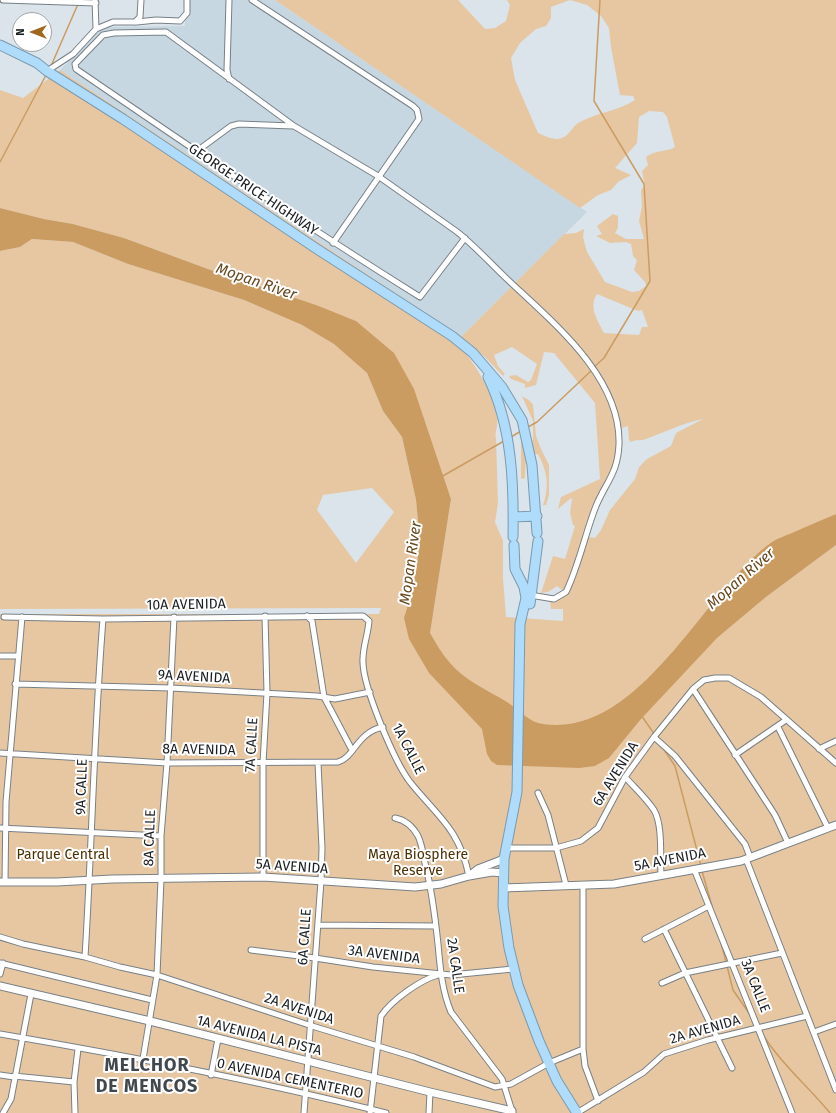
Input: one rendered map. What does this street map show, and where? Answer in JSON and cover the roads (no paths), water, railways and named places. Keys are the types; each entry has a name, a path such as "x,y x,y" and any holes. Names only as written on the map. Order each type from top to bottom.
{"highway":[{"name":"GEORGE PRICE HIGHWAY","path":"0,45 37,63 311,245 452,336 473,353 508,396 522,420 532,465 538,537 520,634 518,678 518,776 516,800 504,859 503,906 514,969 539,1041 557,1081 577,1113"},
{"name":"GEORGE PRICE HIGHWAY","path":"483,366 500,404 508,435 511,462 515,569 528,594"},
{"path":"513,517 536,516"}],"street":[{"path":"3,0 96,2 96,28"},
{"path":"135,22 140,17 141,0"},
{"path":"47,71 73,54 96,28 113,22 156,20 180,21 186,13 187,0"},
{"path":"229,0 227,70 230,79"},
{"path":"252,0 417,110 419,119 378,176 333,243"},
{"path":"465,238 420,297 333,243 284,208 197,152 76,69 75,64 103,34 166,32 294,126 378,176 465,238 569,338 609,396 615,411 619,443 616,469 596,507 566,592 554,599 528,594"},
{"path":"197,152 232,126 239,124 294,126"},
{"path":"2,880 2,828 6,802 22,616"},
{"name":"10A AVENIDA","path":"4,617 22,616 103,619 363,616 367,618"},
{"name":"7A CALLE","path":"263,876 263,763 267,693 265,616"},
{"path":"307,616 312,621 324,697 352,750"},
{"name":"8A CALLE","path":"143,1059 157,975 161,879 161,836 167,763 174,617"},
{"name":"1A CALLE","path":"367,618 369,621 363,661 364,673 383,727 408,780 442,818 458,840 465,856 469,876"},
{"name":"9A CALLE","path":"85,957 90,880 98,685 103,619"},
{"path":"0,656 18,656"},
{"name":"6A AVENIDA","path":"506,848 556,848 581,841 598,828 625,777 693,689 704,680 729,678 761,697 786,720"},
{"name":"9A AVENIDA","path":"15,684 171,688 342,698 370,692"},
{"path":"693,689 775,815 788,843"},
{"path":"735,755 778,727 786,720 836,763"},
{"name":"8A AVENIDA","path":"0,753 167,763 318,763 343,761 368,733 383,727"},
{"path":"778,727 828,828"},
{"path":"654,738 675,756 745,844 748,858 782,953 836,1090"},
{"path":"819,749 836,741"},
{"name":"6A CALLE","path":"304,1113 312,1026 315,958 321,881 322,848 318,763"},
{"path":"625,777 654,810 657,818 660,843 661,875"},
{"path":"538,793 548,815 566,885"},
{"path":"0,801 6,802"},
{"name":"2A CALLE","path":"395,818 402,819 410,825 418,836 431,886 441,974 447,1002 451,1012 498,1073 505,1086 512,1112"},
{"name":"5A AVENIDA","path":"503,888 614,884 694,869 748,858 836,825"},
{"path":"2,828 161,836"},
{"name":"5A AVENIDA","path":"469,876 478,869 504,859"},
{"name":"3A CALLE","path":"694,869 792,1113"},
{"name":"5A AVENIDA","path":"2,880 161,879 263,876 400,887 431,886 469,876 492,872 503,873"},
{"path":"583,886 583,1049 585,1066 598,1101"},
{"path":"645,939 709,906"},
{"path":"318,925 436,926"},
{"path":"664,929 732,1068"},
{"name":"2A AVENIDA","path":"0,937 23,944 85,957 120,967 157,975 312,1026 414,1057 490,1086 505,1086"},
{"name":"3A AVENIDA","path":"251,950 373,967 441,974 462,975 514,969"},
{"path":"662,984 685,973 782,953"},
{"path":"0,974 1,963 152,1000"},
{"path":"370,1111 381,1016 384,1011 428,978 441,974"},
{"name":"1A AVENIDA LA PISTA","path":"0,986 31,995"},
{"name":"1A AVENIDA LA PISTA","path":"0,989 150,1023 429,1095 512,1112"},
{"path":"3,1113 11,1099 14,1076 31,995"},
{"name":"2A AVENIDA","path":"577,1113 644,1072 664,1054 717,1038 807,1016"},
{"path":"814,1032 836,1024"},
{"name":"0 AVENIDA CEMENTERIO","path":"0,1034 78,1049 143,1059 211,1075 306,1094 370,1111 386,1113"},
{"path":"211,1075 217,1041"},
{"path":"75,1113 74,1082 78,1049"},
{"path":"505,1086 549,1063 583,1049"},
{"path":"0,1075 74,1082"},
{"path":"429,1095 429,1113"},
{"name":"1A AVENIDA LA PISTA","path":"457,1101 496,1113"}],"water":[{"name":"Mopan River","path":"0,208 44,219 73,224 124,238 208,269 316,305 356,321 394,353 414,389 451,499 430,633 447,660 462,675 507,702 533,721 543,724 578,722 611,708 641,685 669,656 747,564 772,542 836,514 836,545 766,597 717,638 641,719 609,758 595,766 579,768 497,765 491,761 487,754 482,729 429,673 409,639 404,618 414,584 420,542 416,500 402,437 383,411 367,373 334,344 302,325 244,300 128,264 73,242 32,239 20,247 0,251"}],"waterway":[{"path":"594,367 604,358 650,281 644,184 594,101 600,0"},
{"path":"51,66 78,4"},
{"path":"0,162 46,75"},
{"path":"528,427 537,422 592,370"},
{"path":"511,437 521,431"},
{"path":"441,477 504,441"},
{"path":"641,715 655,735"},
{"path":"663,748 675,766 701,866"},
{"path":"702,871 712,906"},
{"path":"721,943 726,962"},
{"path":"727,966 733,990 751,1016"},
{"path":"765,1038 780,1058 830,1113"}],"district":[{"name":"MELCHOR DE MENCOS","path":"147,1076"}],"park label":[{"name":"Parque Central","path":"63,855"},
{"name":"Maya Biosphere Reserve","path":"418,864"}]}
